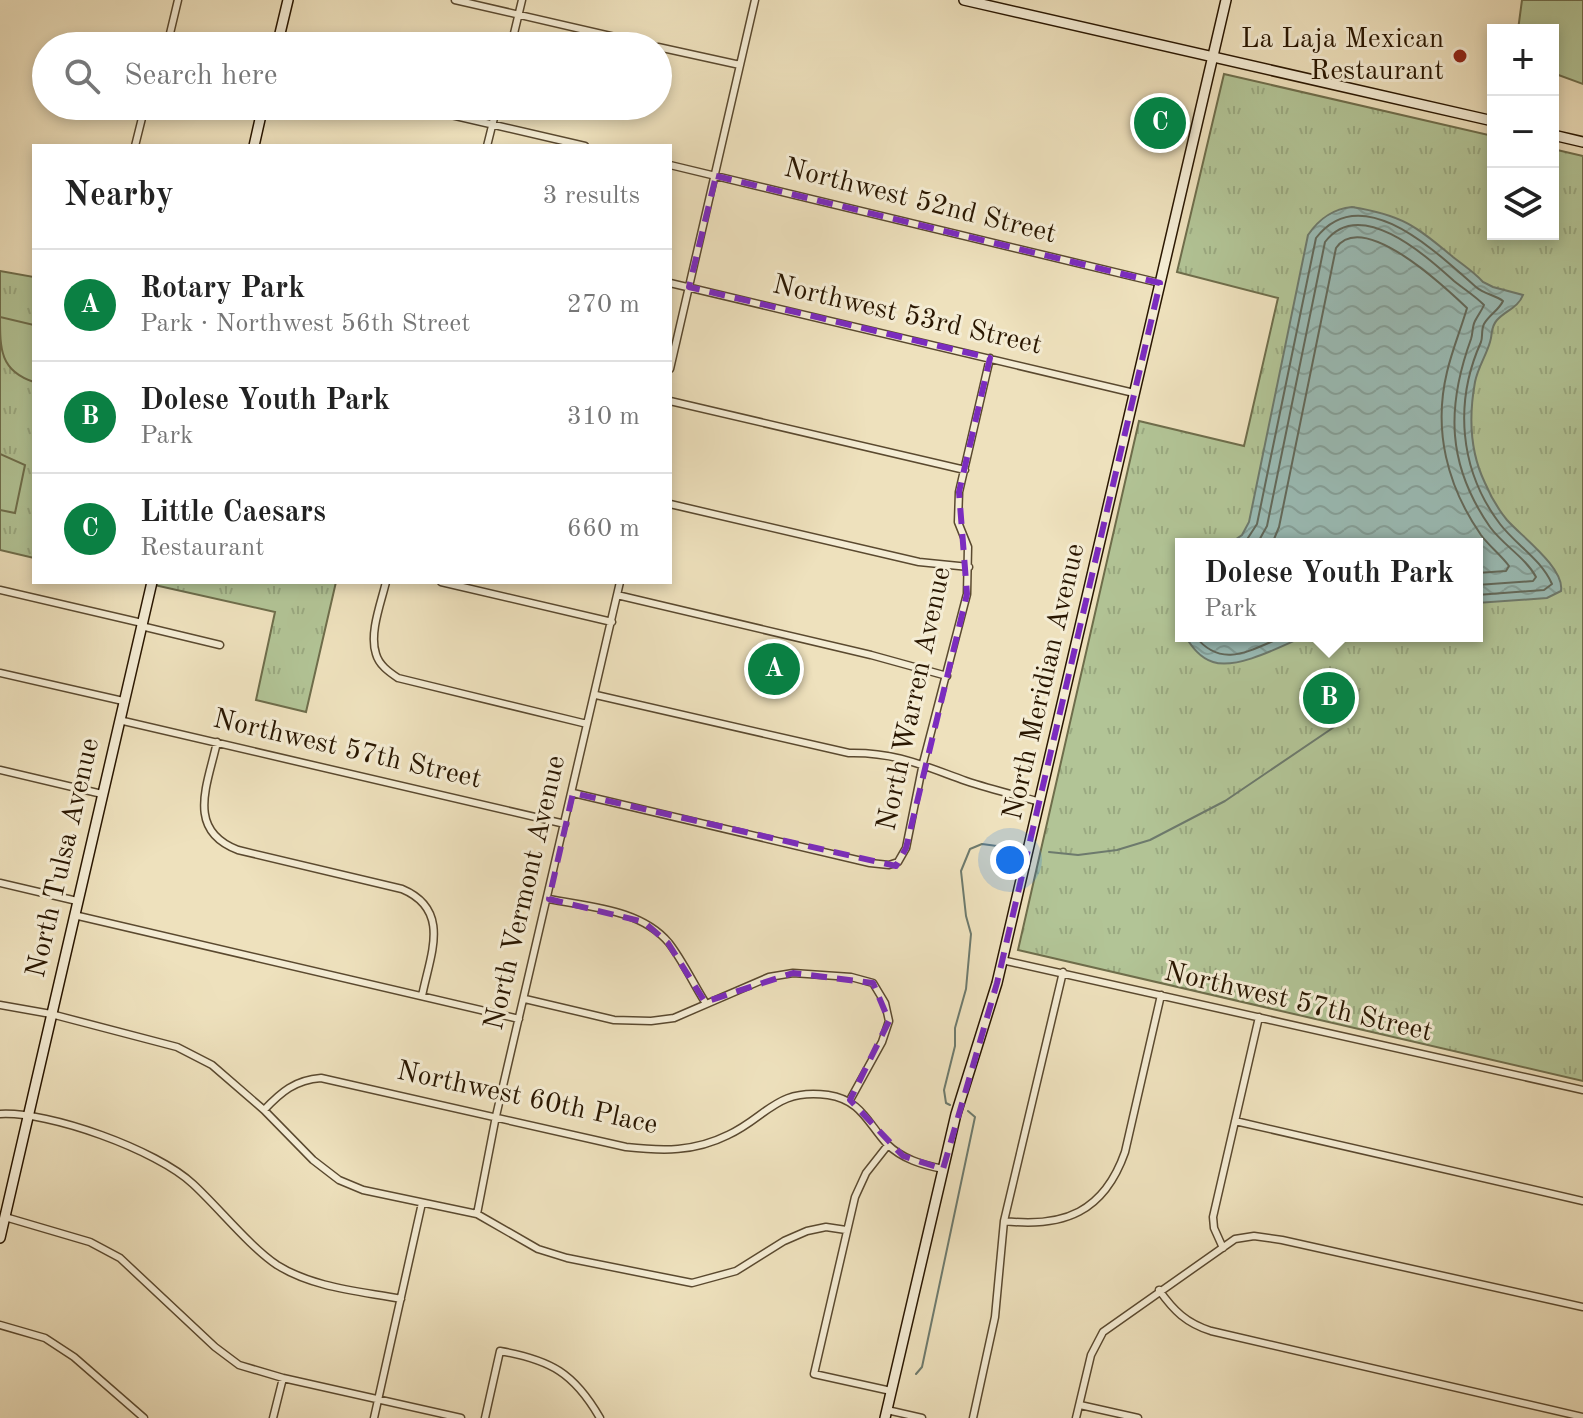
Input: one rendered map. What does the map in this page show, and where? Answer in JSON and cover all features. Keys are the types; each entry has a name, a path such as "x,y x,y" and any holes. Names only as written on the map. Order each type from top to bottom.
{"main road":[{"path":"280,32 288,0"},
{"path":"964,0 1487,120"},
{"name":"North Meridian Avenue","path":"886,1414 956,1114 1002,960 1040,802 1226,0"},
{"path":"254,144 260,120"},
{"path":"1559,136 1583,142"},
{"name":"North Tulsa Avenue","path":"0,1238 151,584"}],"street":[{"path":"170,32 178,0"},
{"path":"455,0 594,32"},
{"path":"514,32 522,0"},
{"path":"672,360 755,0"},
{"path":"672,50 740,65"},
{"path":"136,144 142,120"},
{"path":"471,120 576,144"},
{"path":"487,144 493,120"},
{"name":"Northwest 52nd Street","path":"672,165 1160,283"},
{"name":"Northwest 53rd Street","path":"672,283 1134,393"},
{"name":"North Warren Avenue","path":"573,793 870,863 889,865 898,862 906,848 923,763 967,594 968,547 958,522 959,492 990,358"},
{"path":"672,401 965,470"},
{"path":"672,504 919,562 969,567"},
{"path":"386,584 375,631 375,653 383,667 398,678 587,724"},
{"path":"450,584 612,622"},
{"name":"North Vermont Avenue","path":"477,1214 496,1116 549,899 620,584"},
{"path":"0,590 220,645"},
{"path":"617,595 947,676"},
{"path":"0,673 123,701"},
{"path":"596,695 849,753 900,756 966,781 1040,802"},
{"name":"Northwest 57th Street","path":"119,720 565,824"},
{"path":"217,742 204,804 205,820 211,834 221,844 238,850 416,895 427,906 435,933 422,996"},
{"path":"0,770 102,794"},
{"path":"0,883 77,901"},
{"path":"549,899 629,915 644,922 668,943 705,1002"},
{"path":"74,915 519,1019"},
{"name":"Northwest 57th Street","path":"1002,960 1583,1090"},
{"path":"973,1418 995,1317 1004,1221 1063,972"},
{"path":"525,999 614,1020 651,1021 674,1018 705,1002 769,977 793,973 851,977 873,983 885,1003 889,1021 882,1042 850,1100 871,1121 888,1145 903,1156 943,1169"},
{"path":"1004,1221 1030,1224 1061,1221 1098,1199 1117,1175 1161,995"},
{"path":"0,1005 51,1014 177,1047 212,1065 264,1110 313,1160 339,1180 363,1190 477,1214 538,1249 567,1258 692,1283 736,1271 784,1241 807,1231 826,1227 846,1230"},
{"path":"1223,1248 1214,1228 1213,1217 1259,1017"},
{"name":"Northwest 60th Place","path":"264,1110 292,1085 321,1078 626,1147 672,1152 730,1135 776,1101 803,1094 850,1100"},
{"path":"0,1114 28,1115 121,1142 163,1161 191,1181 275,1263 313,1282 401,1299"},
{"path":"1235,1121 1583,1201"},
{"path":"888,1145 866,1173 855,1197 814,1374 891,1391"},
{"path":"374,1418 422,1203"},
{"path":"5,1217 78,1238 120,1258 215,1347 239,1365 283,1378 461,1418"},
{"path":"1076,1418 1091,1355 1108,1327 1235,1239 1254,1236 1282,1240 1583,1307"},
{"path":"1159,1290 1174,1311 1193,1325 1211,1331 1583,1417"},
{"path":"0,1325 45,1338 74,1357 144,1418"},
{"path":"485,1418 500,1351 541,1361 562,1371 578,1385 600,1418"},
{"path":"273,1418 283,1378"},
{"path":"1080,1405 1138,1418"},
{"path":"886,1414 922,1418"}],"highlighted area":[{"path":"716,176 1160,283 997,983 943,1169 903,1156 850,1100 889,1021 873,983 793,973 705,1002 668,943 644,922 549,899 573,793 896,866 906,848 967,594 959,492 990,358 689,287"}],"green space":[{"path":"1522,0 1583,0 1583,84 1559,75 1559,24 1519,24"},
{"path":"1224,74 1487,135 1487,240 1559,240 1559,150 1583,156 1583,1081 1018,950 1139,421 1244,446 1278,298 1177,272"},
{"path":"0,271 32,277 32,558 0,550"},
{"path":"0,317 32,325 32,381 14,372 8,365 1,339"},
{"path":"0,454 25,465 15,513 0,510"},
{"path":"150,584 336,584 306,712 256,700 275,612"}],"water":[{"path":"1352,207 1407,223 1429,237 1483,282 1523,295 1492,328 1491,339 1476,377 1472,433 1480,471 1494,502 1556,572 1561,591 1547,598 1483,603 1483,538 1238,538 1249,522 1308,235 1317,224 1338,210"},
{"path":"1190,642 1291,642 1247,660 1223,664 1204,658"}],"waterway":[{"path":"1049,852 1078,855 1117,850 1150,840 1225,801 1343,721"},
{"path":"950,1105 946,1103 944,1090 955,1046 955,1028 966,989 971,934 961,871 970,849 982,844 1012,848"},
{"path":"916,1374 922,1367 975,1117 968,1111"}],"place":[{"name":"La Laja Mexican Restaurant","path":"1460,56"},
{"name":"Little Caesars","path":"1160,123"},
{"name":"Rotary Park","path":"774,669"},
{"name":"Dolese Youth Park","path":"1329,698"}]}
